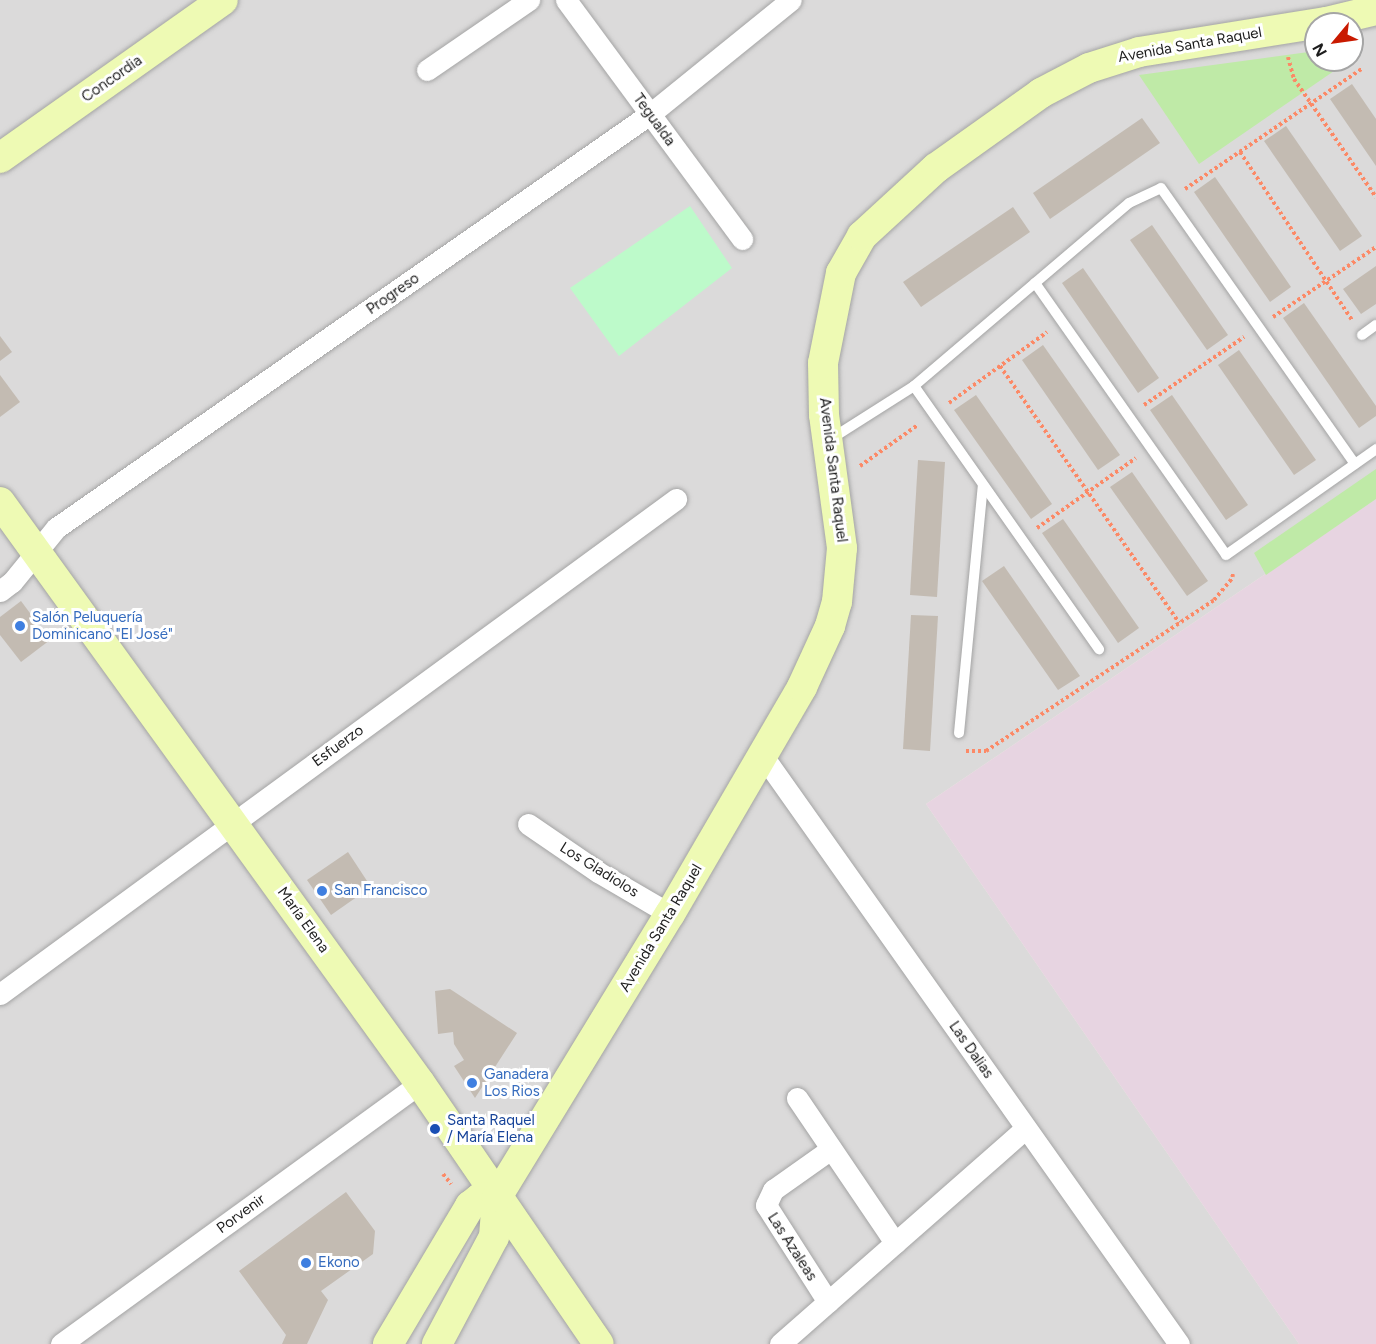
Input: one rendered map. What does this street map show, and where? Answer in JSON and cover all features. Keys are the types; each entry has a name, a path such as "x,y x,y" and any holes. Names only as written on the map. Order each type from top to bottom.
{"main road":[{"name":"Concordia","path":"0,158 224,0"},
{"name":"Avenida Santa Raquel","path":"437,1344 494,1236 497,1197 670,914 763,756 816,659 837,602 842,548 828,441 823,363 841,273 862,236 904,194 1033,98 1089,68 1139,52 1281,29 1376,10"},
{"name":"María Elena","path":"0,502 420,1083 598,1344"},
{"path":"388,1344 470,1206 480,1198 497,1197"}],"street":[{"path":"428,70 529,0"},
{"name":"Tegualda","path":"566,0 742,239"},
{"name":"Progreso","path":"0,591 56,528 650,114 791,0"},
{"name":"Esfuerzo","path":"0,994 676,499"},
{"name":"Las Dalias","path":"763,756 1179,1344"},
{"name":"Los Gladiolos","path":"528,824 598,872 670,914"},
{"name":"Porvenir","path":"61,1344 420,1083"},
{"path":"797,1098 895,1243"},
{"path":"780,1344 1026,1128"},
{"name":"Las Azaleas","path":"828,1302 766,1205 773,1190 831,1149"}],"lane":[{"path":"828,441 914,386 1130,203 1161,188 1355,464"},
{"path":"1035,283 1226,555 1376,449"},
{"path":"1362,335 1376,325"},
{"path":"914,386 1099,649"},
{"path":"959,734 983,485"}],"path":[{"path":"1281,29 1294,80 1376,197"},
{"path":"1169,200 1357,72"},
{"path":"1240,152 1362,335"},
{"path":"860,466 1062,321"},
{"path":"1000,366 1179,623"},
{"path":"1022,539 1151,447"}],"shaded area":[{"path":"0,0 1376,0 1376,499 926,804 1299,1344 0,1344"},
{"path":"1376,499 1376,1344 1299,1344 926,804"}],"green space":[{"path":"1304,53 1304,72 1333,72 1199,164 1139,75"},
{"path":"690,206 732,268 619,356 570,288"},
{"path":"1376,469 1376,499 1266,575 1254,553"}],"building":[{"path":"1352,84 1376,119 1376,166 1330,99"},
{"path":"1142,118 1160,143 1050,219 1033,193"},
{"path":"1286,126 1362,236 1340,251 1264,141"},
{"path":"1215,177 1291,287 1270,302 1194,192"},
{"path":"1013,207 1030,232 921,307 903,282"},
{"path":"1152,225 1228,335 1207,350 1130,240"},
{"path":"1376,266 1376,304 1361,314 1343,289"},
{"path":"1083,268 1159,378 1138,393 1062,283"},
{"path":"1304,303 1376,406 1376,416 1359,428 1283,318"},
{"path":"0,336 12,352 0,361"},
{"path":"1043,345 1120,455 1098,470 1022,360"},
{"path":"1239,350 1316,460 1294,475 1218,365"},
{"path":"0,375 20,402 0,417"},
{"path":"976,395 1052,504 1031,519 954,410"},
{"path":"1172,395 1248,505 1226,520 1150,410"},
{"path":"918,460 945,462 937,597 910,595"},
{"path":"1132,472 1208,581 1187,596 1110,487"},
{"path":"1063,519 1139,628 1118,643 1042,533"},
{"path":"1004,566 1080,676 1058,690 982,581"},
{"name":"Salón Peluquería Dominicano \"El José\"","path":"21,601 50,640 21,662 0,635 0,617"},
{"path":"911,615 938,616 930,751 903,749"},
{"path":"348,852 371,887 331,915 307,880"},
{"path":"450,989 517,1033 475,1098 454,1066 464,1060 454,1044 453,1032 438,1034 435,991"},
{"name":"Ekono","path":"346,1192 375,1231 373,1254 321,1291 328,1300 307,1344 282,1344 286,1335 239,1271"}],"place":[{"name":"Salón Peluquería Dominicano \"El José\"","path":"20,626"},
{"name":"San Francisco","path":"322,891"},
{"name":"Ganadera Los Rios","path":"472,1083"},
{"name":"Santa Raquel / María Elena","path":"435,1129"},
{"name":"Ekono","path":"306,1263"}]}
